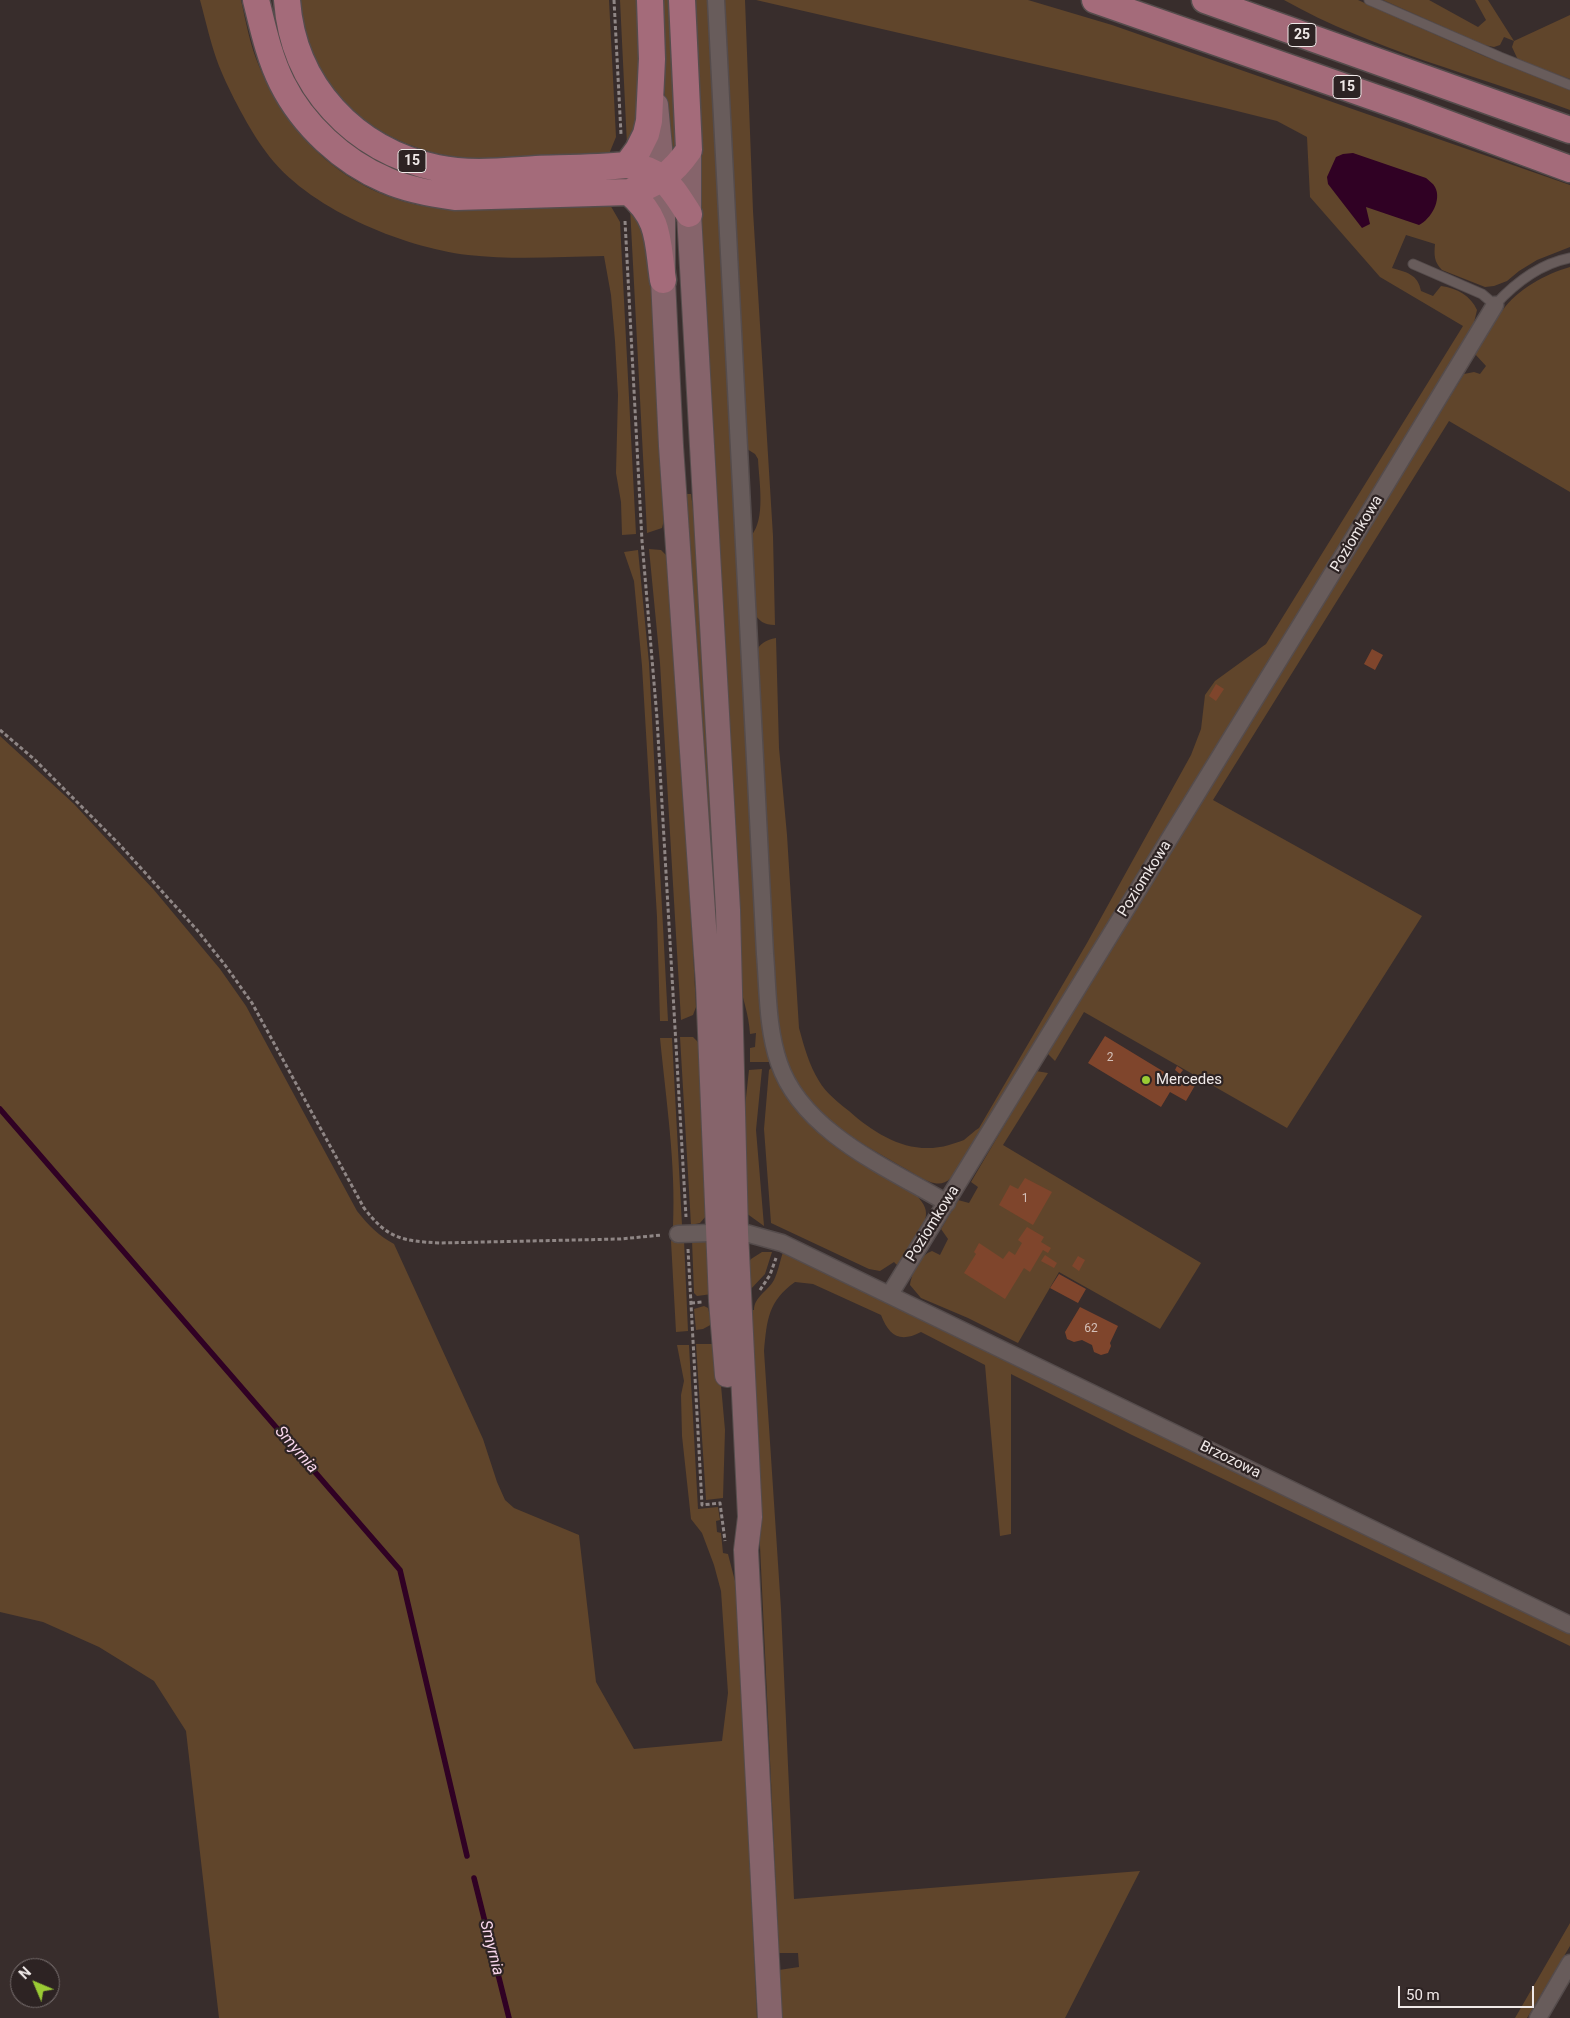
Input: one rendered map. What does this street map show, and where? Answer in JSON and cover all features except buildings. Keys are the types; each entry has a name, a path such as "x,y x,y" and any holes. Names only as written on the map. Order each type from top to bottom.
{"main road":[{"path":"256,0 266,40 282,84 302,114 324,139 356,164 385,180 414,190 456,197 623,192 644,189 663,179 678,165 689,150"},
{"name":"15","path":"287,0 295,45 318,92 344,122 358,134 384,149 407,160 439,168 478,172 622,165"},
{"path":"650,0 652,59 663,179 663,280 671,446 727,1232"},
{"path":"682,0 689,150 689,214 728,910 727,1232 721,1301 738,1517 736,1546 770,2018"},
{"name":"15","path":"1095,0 1408,108 1570,169"},
{"name":"25","path":"1206,0 1398,69"},
{"path":"1259,0 1305,23 1374,53 1398,69 1570,130"},
{"path":"622,165 646,134 649,122 652,59"},
{"path":"622,165 645,168 663,179 689,214"},
{"path":"623,192 644,207 651,215 655,226 663,280"}],"street":[{"path":"716,0 771,1032 784,1078 815,1120 843,1142 947,1202"},
{"name":"Poziomkowa","path":"890,1294 1495,305"},
{"path":"682,1233 727,1232 756,1234 782,1243 890,1294"},
{"name":"Brzozowa","path":"890,1294 1570,1625"},
{"path":"1538,2018 1570,1963"}],"lane":[{"path":"1369,0 1570,85"},
{"path":"1413,264 1482,294 1495,305 1510,288 1531,273 1557,260 1570,258"}],"path":[{"path":"614,0 621,134 617,153 622,165"},
{"path":"623,192 618,201 625,215 642,531 657,718 682,1233 702,1505 720,1503 736,1546"},
{"path":"0,730 34,759 101,825 159,886 225,965 252,1003 364,1208 375,1222 388,1232 410,1242 440,1244 611,1239 682,1233"},
{"path":"756,1293 770,1275 782,1243"}],"shaded area":[{"path":"200,0 241,0 248,33 259,66 271,92 286,116 304,138 324,157 346,174 370,188 396,199 442,208 609,203 620,222 636,534 622,535 621,502 616,473 618,395 615,341 611,295 604,256 502,257 442,251 386,234 357,222 330,207 305,191 283,172 253,133 234,99 219,66"},
{"path":"300,0 609,0 616,137 609,154 517,159 464,158 418,148 397,140 359,116 329,82 305,38"},
{"path":"620,0 638,0 643,109 627,145"},
{"path":"661,0 676,0 682,135 674,161 666,121"},
{"path":"690,0 713,0 763,1026 770,1062 750,1062 750,1048 755,1047 756,1033 750,1034 747,1012 738,977"},
{"path":"724,0 745,0 753,211 773,536 775,625 762,622 753,612 751,536 759,520 760,489 758,459 755,454 747,449"},
{"path":"756,0 1028,0 1112,25 1570,185 1570,247 1537,260 1507,281 1494,286 1485,287 1442,270 1435,258 1435,244 1406,235 1392,268 1414,277 1421,291 1433,296 1441,286 1463,294 1477,310 1473,327 963,1163 953,1176 938,1184 925,1180 842,1130 810,1101 797,1084 785,1059 776,1024 756,652 759,646 776,638 779,748 787,835 799,1028 815,1075 829,1094 837,1101 871,1128 895,1142 921,1148 935,1148 962,1141 979,1128 1087,943 1191,755 1201,729 1205,695 1215,681 1266,644 1463,326 1380,277 1310,197 1307,137 1277,121"},
{"path":"1284,0 1358,0 1484,56 1570,90 1570,110 1389,48 1318,18"},
{"path":"1383,0 1429,0 1478,27 1486,20 1475,0 1488,0 1514,41 1504,37 1500,45 1494,47 1484,45"},
{"path":"1570,15 1570,79 1518,60 1512,47 1514,41"},
{"path":"1353,153 1426,178 1431,182 1437,192 1437,198 1434,209 1428,218 1419,225 1366,207 1370,224 1362,228 1328,184 1327,177 1336,157"},
{"path":"630,207 649,240 664,520 662,528 647,533"},
{"path":"1570,267 1570,492 1449,421 1213,800 1422,916 1287,1128 1084,1012 1055,1061 1047,1053 1335,582 1464,374 1474,372 1480,374 1486,366 1475,354 1498,316 1508,303 1524,289 1542,278"},
{"path":"685,494 691,494 703,583 720,910 715,910 705,847"},
{"path":"649,549 661,550 666,555 679,692 696,1007 693,1015 681,1020 660,663"},
{"path":"638,550 649,663 668,1021 660,1021 657,917 642,666 634,581 624,552"},
{"path":"0,736 74,804 154,890 220,969 246,1006 357,1211 374,1230 394,1244 483,1439 505,1500 514,1508 579,1535 596,1682 634,1749 722,1741 728,1693 721,1591 702,1533 691,1519 682,1436 681,1395 684,1381 677,1345 689,1345 698,1509 718,1507 720,1520 716,1521 717,1532 721,1533 723,1553 728,1554 737,1589 757,2018 219,2018 186,1731 154,1681 99,1647 43,1622 0,1612"},
{"path":"680,1037 693,1037 699,1043 706,1216 700,1223 691,1225"},
{"path":"660,1038 672,1038 682,1225 673,1226 672,1156"},
{"path":"771,1068 792,1103 811,1126 842,1149 914,1193 922,1202 926,1213 923,1225 897,1265 894,1262 880,1271 869,1269 771,1223 764,1129 769,1070"},
{"path":"762,1069 756,1130 764,1226 746,1213 742,1134 749,1070"},
{"path":"1036,1071 1048,1073 1003,1145 1201,1263 1160,1329 1059,1272 1018,1343 968,1318 921,1298 910,1285 915,1270 924,1256 932,1251 940,1255 948,1239 941,1229 958,1200 969,1203 978,1187 971,1182"},
{"path":"684,1240 688,1331 676,1332 671,1241"},
{"path":"692,1240 707,1242 712,1294 697,1296 694,1293"},
{"path":"762,1252 772,1252 765,1274 749,1291 746,1266 751,1259"},
{"path":"783,1252 1570,1633 1570,1646 1132,1435 1011,1374 1011,1534 1000,1536 985,1365 921,1332 907,1337 896,1336 888,1328 881,1315 813,1284 795,1282 779,1296 770,1312 764,1351 781,1609 794,1899 1140,1871 1065,2018 782,2018 779,1970 799,1967 798,1953 779,1953 749,1310 754,1310 756,1301 774,1280"},
{"path":"704,1306 708,1308 709,1312 714,1312 714,1323 703,1329 696,1330 694,1309"},
{"path":"696,1344 713,1344 718,1352 725,1430 723,1498 706,1500"},
{"path":"1570,1923 1570,1946 1527,2018 1515,2018"}],"waterway":[{"name":"Smyrnia","path":"0,1109 400,1570 467,1856"},
{"name":"Smyrnia","path":"474,1878 509,2018"}],"place":[{"name":"Mercedes","path":"1146,1080"}]}
